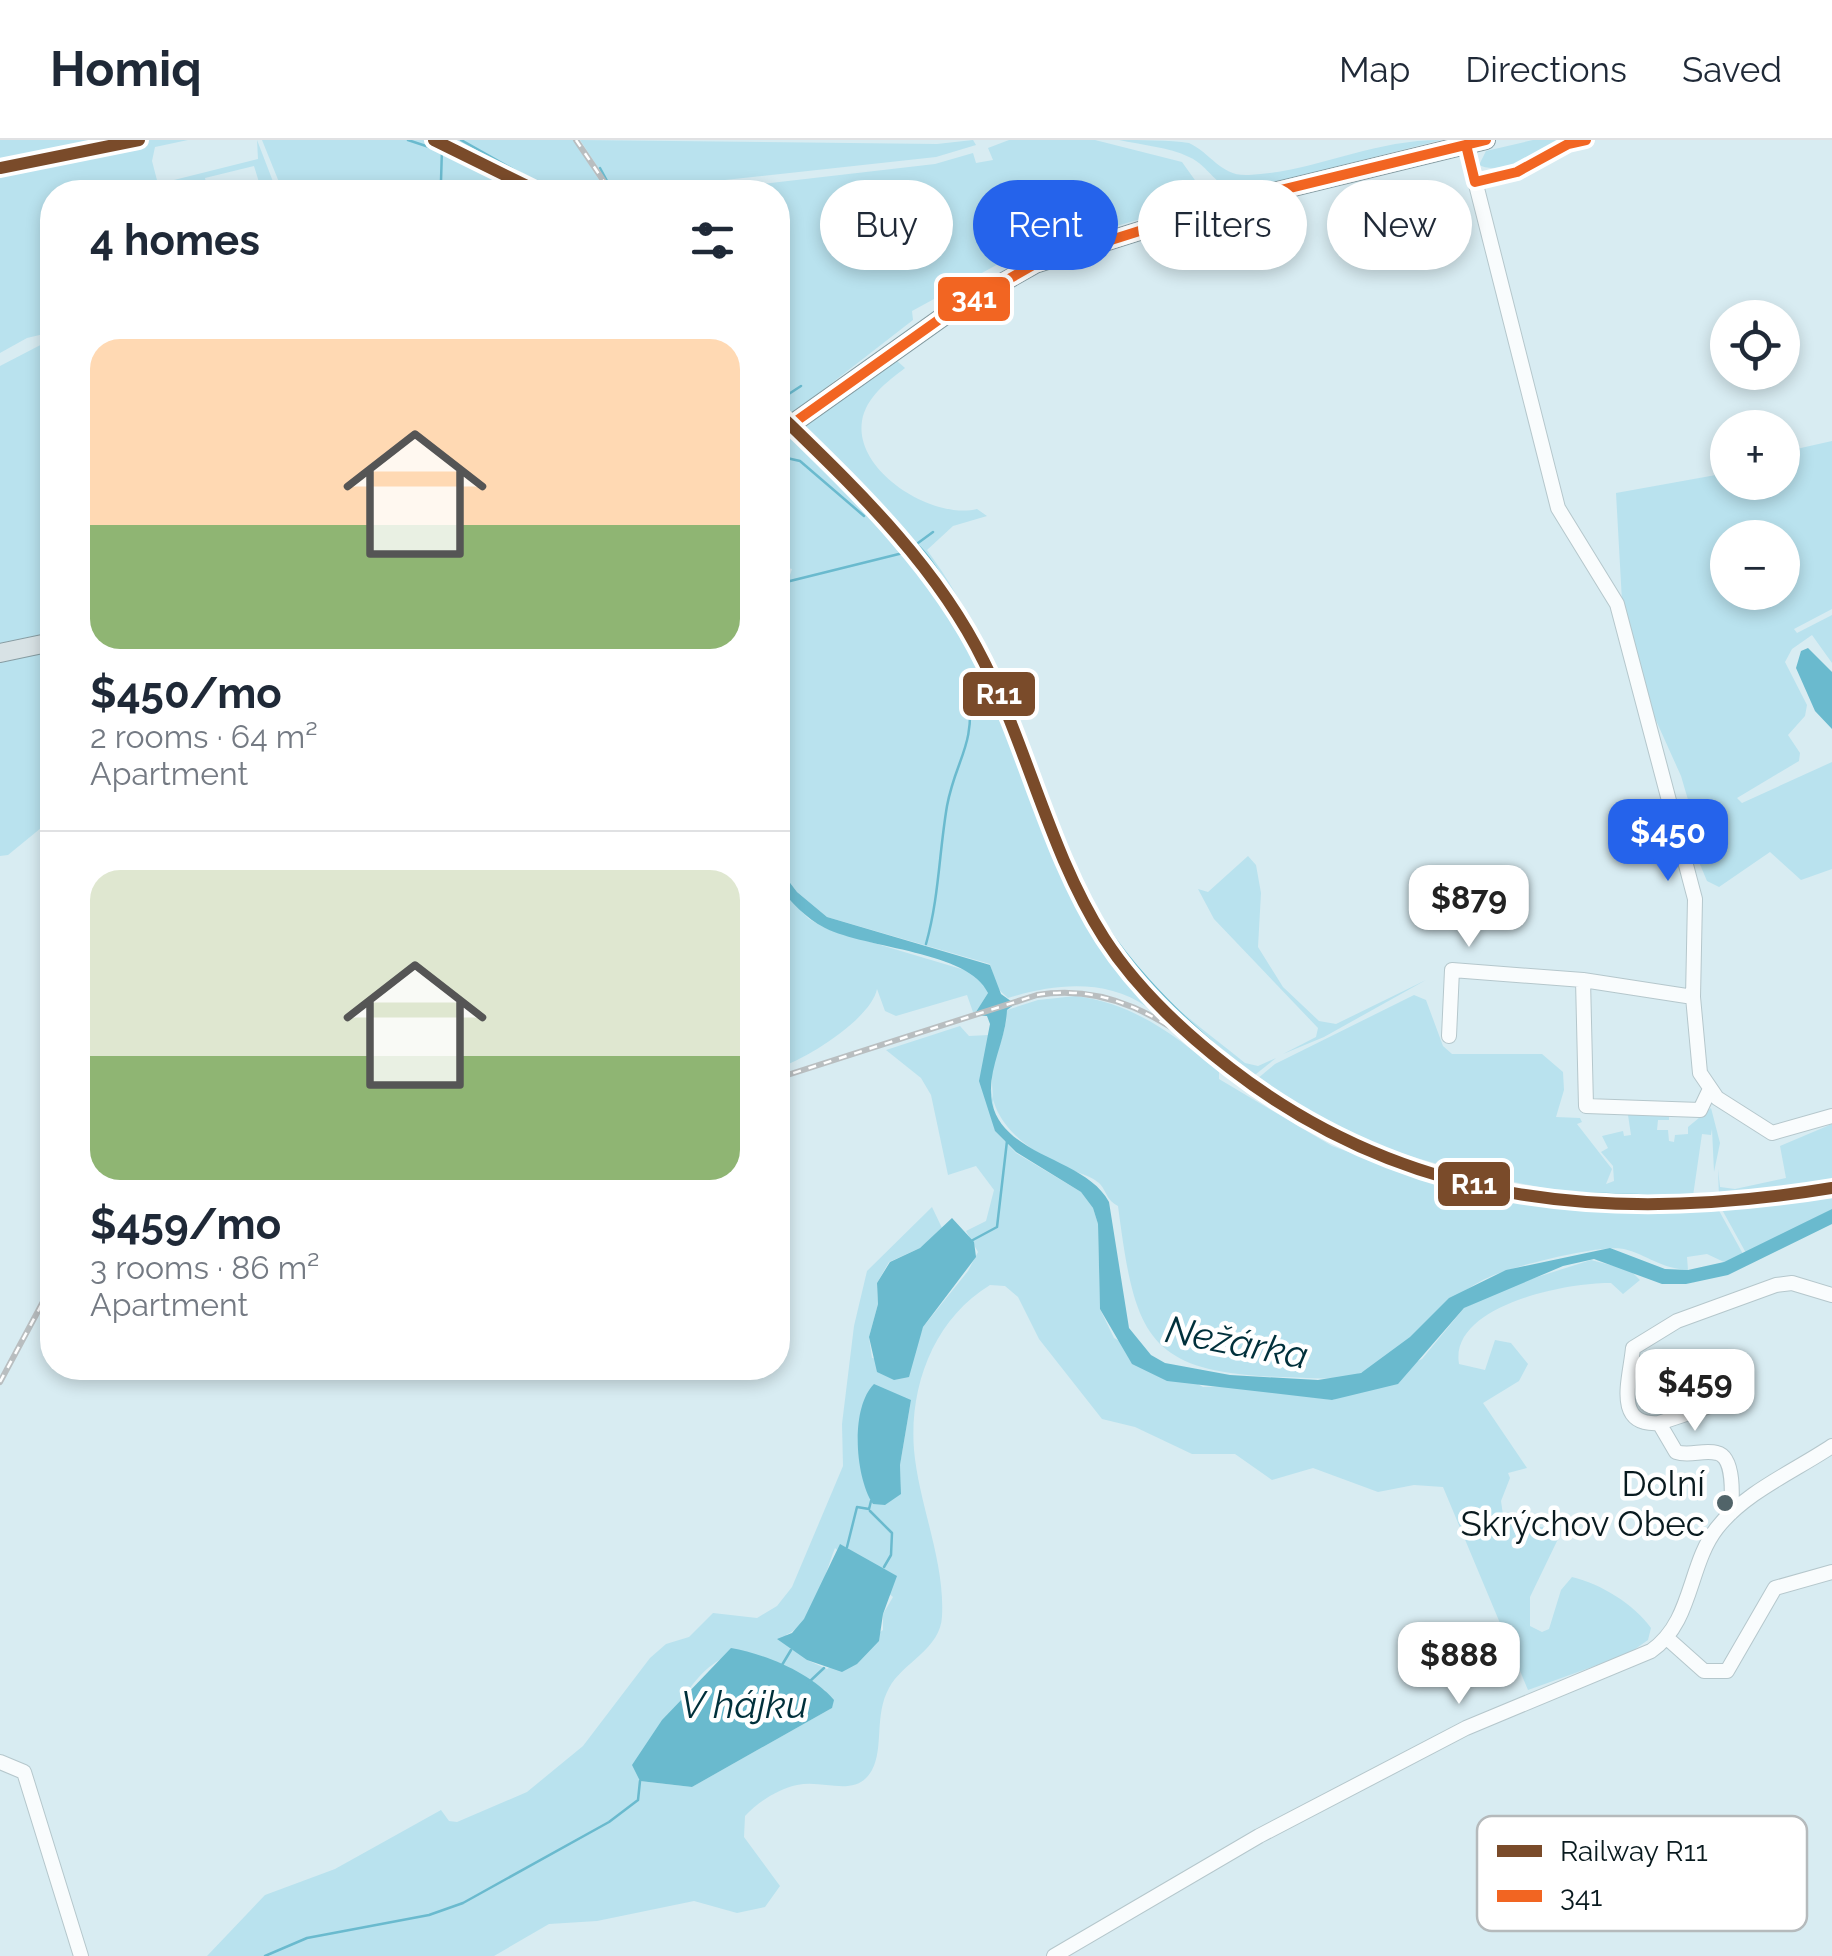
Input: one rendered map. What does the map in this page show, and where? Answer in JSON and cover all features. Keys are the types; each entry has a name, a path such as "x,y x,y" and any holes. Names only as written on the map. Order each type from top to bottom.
{"main road":[{"path":"790,426 944,316 1035,264 1228,203 1486,140"},
{"path":"0,653 40,645"}],"street":[{"path":"1466,145 1558,508 1618,604 1695,899 1693,997 1700,1073 1710,1091 1772,1133 1832,1116"},
{"path":"1449,1036 1452,970 1583,980 1693,997"},
{"path":"1583,980 1586,1106 1700,1110 1710,1091"},
{"path":"1716,1404 1660,1423 1642,1424 1628,1407 1632,1348 1677,1322 1776,1284 1792,1283 1832,1294"},
{"path":"1660,1423 1676,1452 1718,1452 1724,1457 1733,1492 1731,1513"},
{"path":"1061,1954 1259,1836 1466,1728 1534,1696 1642,1656 1667,1638 1714,1531 1731,1513 1832,1446"},
{"path":"1733,1492 1755,1496"},
{"path":"1667,1638 1704,1671 1727,1670 1776,1588 1832,1572"},
{"path":"0,1762 24,1772 81,1956"}],"shaded area":[{"path":"0,140 117,140 0,163"},
{"path":"150,140 188,140 155,147 152,161 157,180 40,180 40,335 0,353 0,171"},
{"path":"257,140 272,180 258,180 254,166 205,178 174,180 258,159"},
{"path":"262,140 423,140 471,158 512,180 278,180"},
{"path":"449,140 573,140 599,180 528,180"},
{"path":"580,140 937,144 973,140 976,145 936,157 724,180 606,180"},
{"path":"1009,140 1095,140 1182,162 1195,180 1138,180 1138,220 1118,226 1118,180 973,180 973,270 987,270 912,311 913,320 790,415 790,181 935,164 973,153 976,163 993,160 988,148"},
{"path":"1119,140 1189,143 1231,172 1249,175 1297,168 1390,145 1441,140 1284,180 1217,180 1196,161 1164,149"},
{"path":"1533,140 1568,140 1511,165 1479,165 1486,151"},
{"path":"40,345 40,635 0,643 0,366"},
{"path":"896,360 905,368 873,397 864,412 863,440 871,458 900,488 920,499 940,507 977,509 987,516 953,526 927,550 958,597 983,646 1006,696 1069,851 1122,948 1163,996 1245,1063 1258,1066 1276,1058 1251,1078 1154,993 1104,928 1063,854 1004,694 967,624 903,535 800,429"},
{"path":"794,433 899,538 954,613 991,685 1047,837 1090,926 1071,899 1099,946 1147,1007 1114,991 1079,986 1043,989 1008,998 997,988 990,964 827,917 790,883 790,436"},
{"path":"1832,441 1832,609 1794,629 1797,633 1832,615 1832,663 1812,635 1792,649 1785,662 1807,705 1805,716 1788,735 1800,753 1799,761 1737,798 1742,803 1832,762 1832,869 1801,880 1770,852 1719,887 1707,881 1688,836 1691,810 1681,776 1650,707 1622,601 1616,493 1710,476 1710,500 1800,500 1800,448"},
{"path":"40,654 40,829 8,855 0,856 0,663"},
{"path":"1248,856 1256,865 1261,893 1258,947 1283,987 1319,1021 1336,1024 1426,980 1324,1037 1283,1054 1316,1037 1318,1028 1214,919 1198,889 1208,892"},
{"path":"790,899 809,919 827,929 968,971 982,980 988,993 974,1015 967,995 896,1016 885,1011 877,989 863,1013 850,1025 790,1062"},
{"path":"1414,995 1426,1000 1443,1046 1452,1054 1542,1054 1563,1072 1564,1090 1556,1117 1580,1118 1582,1122 1577,1124 1612,1169 1606,1184 1614,1181 1613,1166 1601,1152 1608,1148 1602,1136 1623,1131 1624,1136 1631,1135 1628,1115 1669,1114 1669,1120 1658,1120 1657,1130 1668,1130 1669,1141 1674,1142 1675,1135 1688,1134 1688,1127 1711,1108 1720,1143 1714,1172 1712,1129 1711,1135 1702,1134 1693,1196 1543,1192 1544,1188 1394,1151 1324,1121 1257,1079 1275,1064"},
{"path":"1076,996 1135,1013 1186,1046 1219,1072 1219,1079 1332,1146 1440,1185 1520,1202 1662,1214 1717,1207 1743,1254 1724,1262 1707,1254 1687,1257 1688,1270 1614,1248 1516,1268 1464,1291 1383,1360 1345,1377 1236,1374 1201,1367 1174,1355 1155,1338 1141,1316 1124,1250 1118,1206 1094,1180 1033,1150 1012,1132 997,1111 991,1085 1007,1010 1038,1000"},
{"path":"960,1026 969,1036 989,1035 995,1131 1016,1153 1081,1192 1093,1208 1098,1224 1100,1309 1114,1338 1203,1387 1236,1386 1333,1400 1422,1359 1464,1308 1509,1286 1591,1260 1630,1270 1640,1280 1623,1294 1611,1283 1568,1287 1492,1312 1473,1326 1461,1344 1459,1364 1485,1370 1495,1340 1511,1343 1528,1364 1519,1381 1483,1403 1527,1468 1508,1473 1510,1478 1501,1501 1503,1515 1521,1527 1551,1527 1558,1539 1530,1597 1530,1626 1542,1632 1549,1629 1561,1590 1572,1577 1605,1590 1636,1611 1651,1628 1648,1640 1628,1654 1528,1690 1443,1487 1414,1485 1378,1492 1313,1468 1272,1480 1235,1454 1192,1454 1135,1427 1102,1419 1039,1339 1018,1297 1005,1286 990,1285 970,1299 940,1335 929,1356 916,1402 914,1450 940,1575 940,1628 928,1647 895,1679 884,1698 876,1761 865,1779 849,1786 790,1787 745,1816 744,1837 780,1886 765,1907 737,1913 694,1901 597,1921 549,1924 494,1956 207,1956 265,1895 335,1869 441,1810 449,1821 457,1822 527,1792 583,1746 650,1658 666,1644 689,1637 713,1613 757,1618 777,1606 792,1587 843,1466 842,1424 854,1326 867,1271 932,1207 942,1228 920,1248 889,1262 877,1283 878,1304 869,1337 872,1358 910,1362 923,1327 968,1271 978,1252 966,1231 986,1221 994,1190 976,1166 948,1175 931,1095 921,1078 886,1050","holes":["911,1400 900,1465 901,1494 864,1482 861,1436","835,1548 893,1597 883,1614 883,1630 827,1669 807,1660 786,1635 804,1620","744,1651 825,1690 832,1708 692,1787 640,1781 680,1702 708,1668"]},
{"path":"1832,1124 1832,1184 1719,1198 1718,1169 1720,1187 1735,1189 1786,1178 1780,1146"},
{"path":"1832,1193 1832,1209 1746,1253 1720,1206"}],"water":[{"path":"1808,648 1832,672 1832,729 1815,711 1796,668 1801,651"},
{"path":"790,883 827,917 990,965 1001,994 1015,1004 1007,1010 992,1079 992,1103 1012,1135 1083,1176 1109,1202 1129,1328 1151,1355 1165,1363 1230,1375 1318,1380 1361,1373 1410,1337 1449,1298 1506,1270 1610,1248 1665,1269 1688,1270 1724,1262 1832,1209 1832,1224 1728,1275 1686,1284 1662,1284 1594,1259 1563,1266 1464,1308 1398,1384 1332,1400 1167,1381 1132,1364 1100,1309 1098,1224 1093,1208 1081,1192 1016,1152 995,1131 979,1081 990,1024 987,1016 974,1015 988,993 977,979 960,968 843,935 818,924 790,900"},
{"path":"952,1218 974,1242 976,1257 923,1327 909,1377 894,1380 877,1372 869,1337 878,1304 877,1283 890,1262 920,1248"},
{"path":"874,1384 911,1400 900,1465 901,1494 885,1505 873,1504 859,1460 861,1409"},
{"path":"840,1544 897,1576 883,1614 879,1641 857,1664 842,1672 807,1660 777,1639 792,1633 804,1619"},
{"name":"V hájku","path":"731,1648 800,1673 834,1700 832,1708 692,1787 640,1781 632,1765 662,1720"}],"waterway":[{"path":"0,162 104,140"},
{"path":"408,140 441,151"},
{"path":"461,140 532,180"},
{"path":"441,180 442,148"},
{"path":"600,168 606,180"},
{"path":"790,393 801,386"},
{"path":"790,459 800,461 864,516"},
{"path":"918,543 933,532"},
{"path":"917,545 965,614 983,649 1055,831 1106,927 1172,1005 1249,1074"},
{"path":"790,581 907,552"},
{"path":"926,944 947,806 967,740 969,693"},
{"path":"1261,1082 1316,1119 1374,1147 1498,1184"},
{"path":"971,1241 997,1227 1007,1141"},
{"path":"1501,1185 1543,1192"},
{"path":"1546,1192 1691,1197"},
{"path":"847,1547 857,1507 869,1509 871,1501"},
{"path":"870,1511 892,1533 891,1555 884,1567"},
{"path":"782,1665 791,1650"},
{"path":"808,1683 824,1668"},
{"path":"265,1956 307,1938 429,1915 463,1903 609,1822 638,1800 640,1781"}],"railway":[{"path":"576,140 603,180"},
{"path":"790,1074 1037,995 1065,993 1091,995 1139,1010 1228,1066"},
{"path":"0,1382 40,1307"}],"rail line":[{"name":"R11","path":"0,168 139,140"},
{"name":"R11","path":"434,140 515,180"},
{"name":"R11","path":"790,425 892,529 942,592 965,626 1000,696 1069,872 1104,938 1161,1008 1230,1068 1298,1115 1369,1150 1442,1177 1516,1194 1593,1203 1671,1204 1832,1188"}],"transit line":[{"name":"341","path":"790,425 944,316 1035,264 1228,203 1486,140"},
{"name":"341","path":"1466,145 1475,182 1517,172 1568,144 1586,140"}],"place":[{"name":"Dolní Skrýchov Obec","path":"1725,1503"}],"water label":[{"name":"Nežárka","path":"1237,1342"}]}
